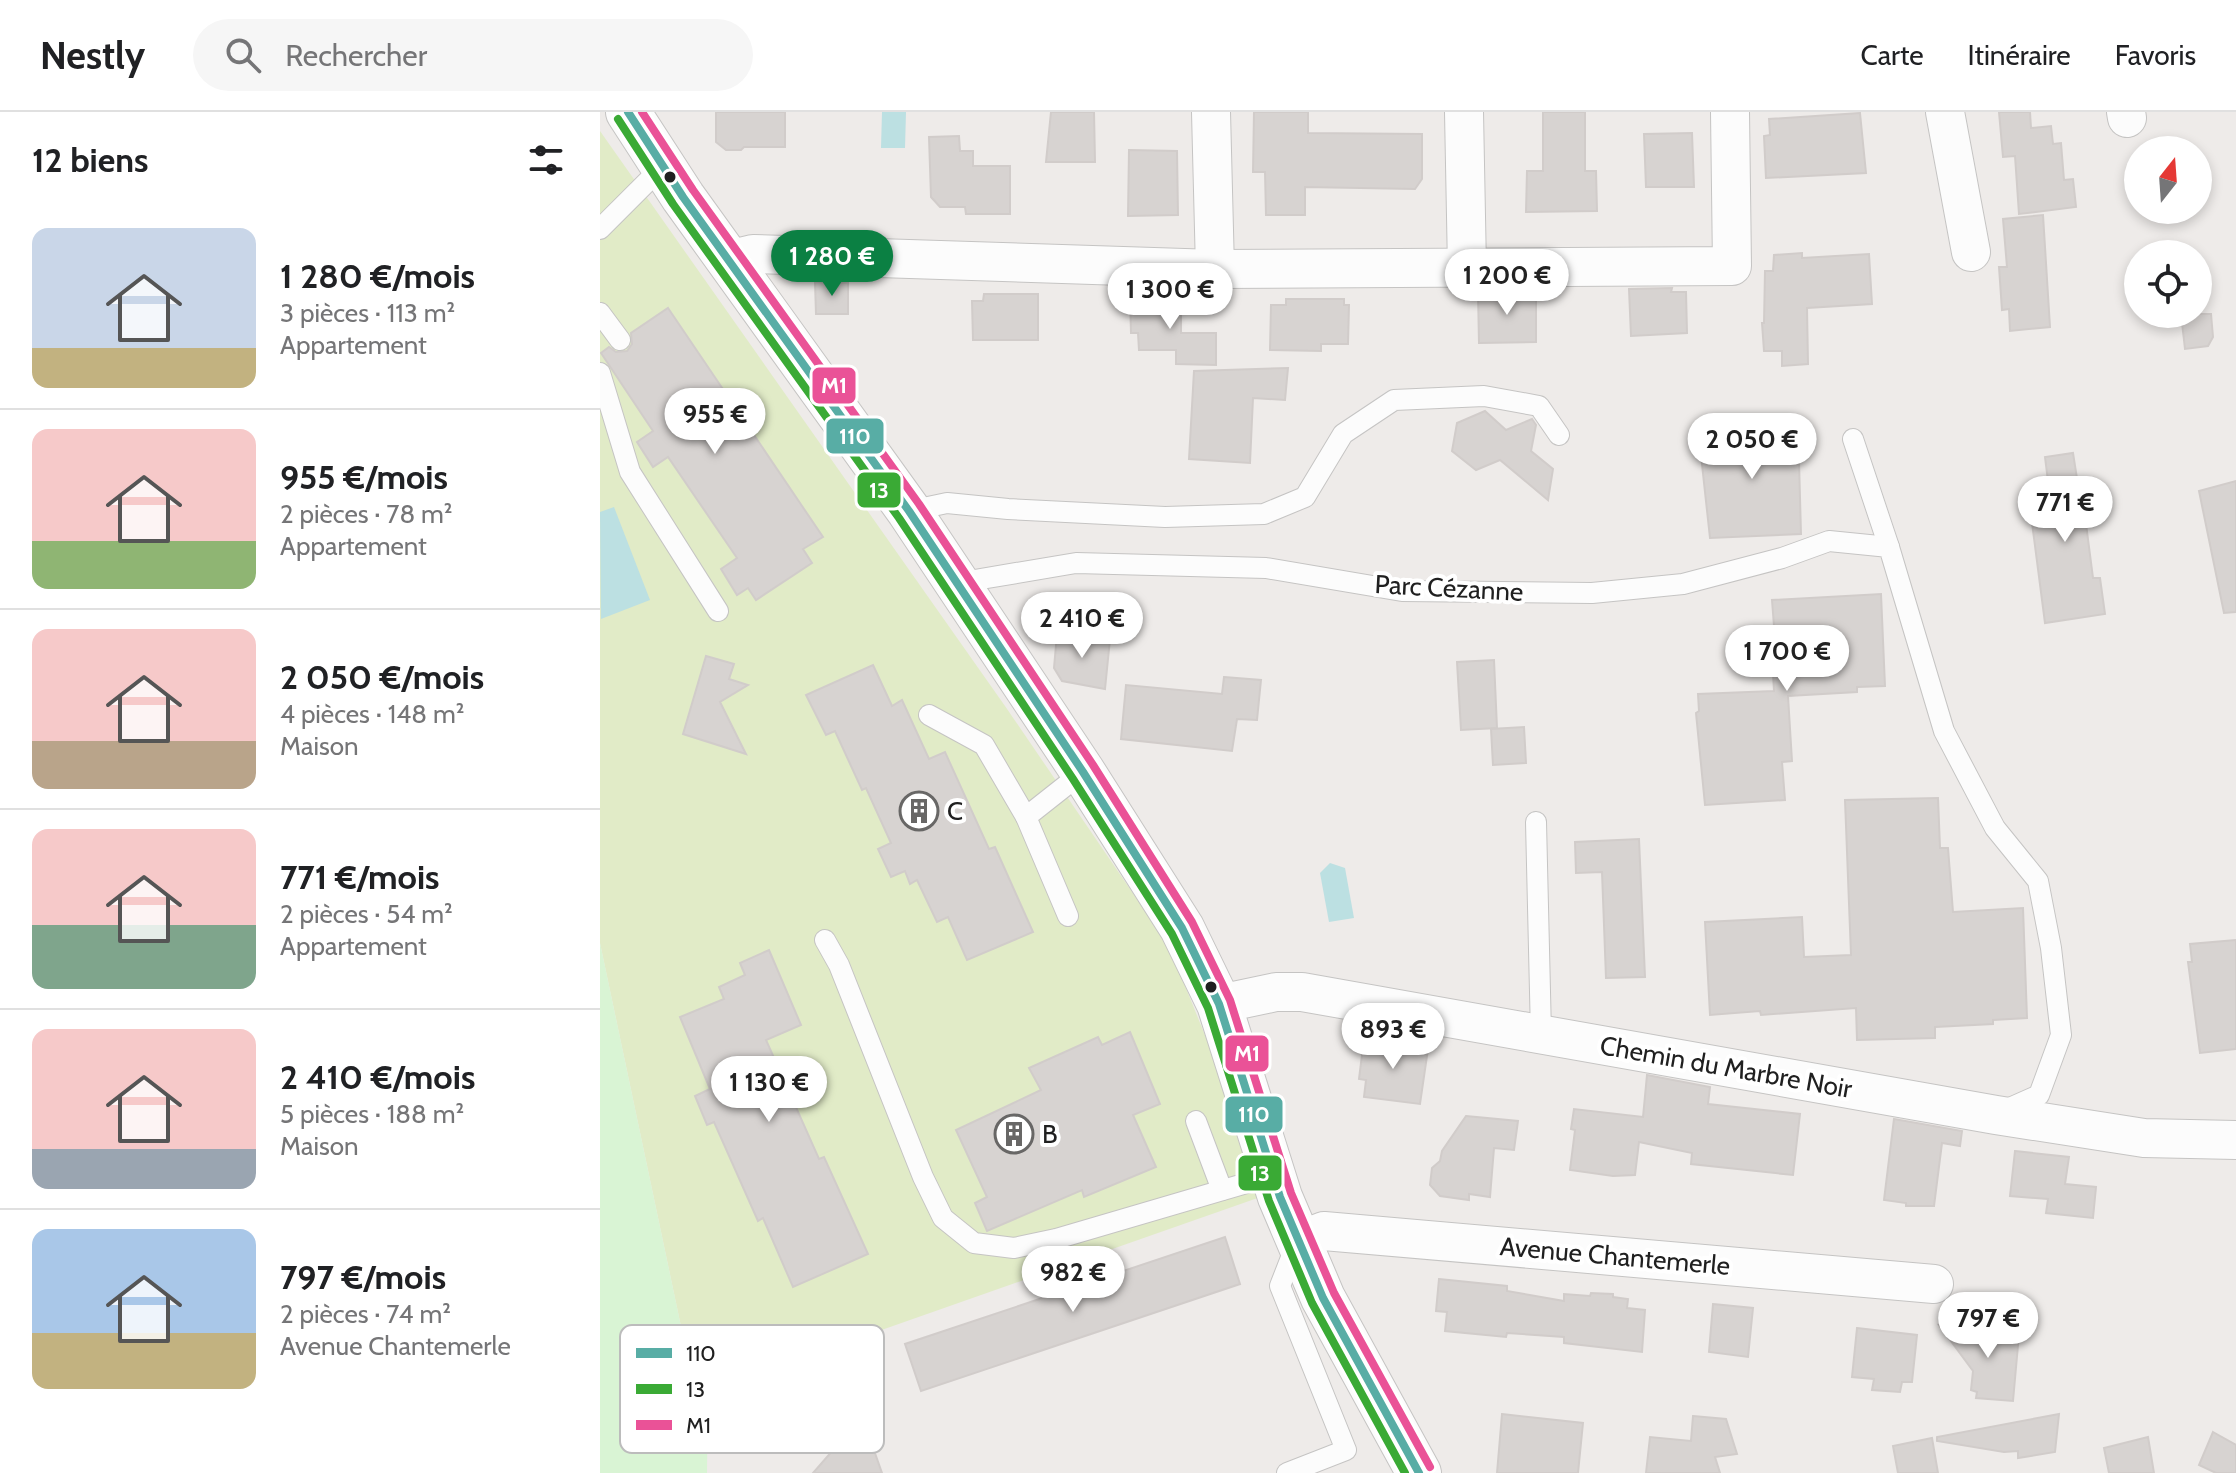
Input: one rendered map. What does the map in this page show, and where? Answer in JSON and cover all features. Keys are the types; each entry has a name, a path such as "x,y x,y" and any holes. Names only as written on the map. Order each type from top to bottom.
{"street":[{"path":"628,112 728,260 909,511 1083,772 1182,928 1219,1004 1274,1175 1311,1236 1420,1473"},
{"path":"1211,112 1215,269"},
{"path":"1464,112 1467,268"},
{"path":"728,260 753,254 1215,269 1732,266 1730,112"},
{"path":"1945,112 1971,252"},
{"name":"Chemin du Marbre Noir","path":"1219,1004 1276,992 1302,992 1996,1115 2144,1138 2236,1140"},
{"path":"1243,1074 1306,1189 1311,1236"},
{"name":"Avenue Chantemerle","path":"1311,1236 1934,1284"}],"lane":[{"path":"600,229 663,166"},
{"path":"600,313 620,340"},
{"path":"600,373 630,472 718,611"},
{"path":"909,511 947,503 1165,517 1264,514 1305,497 1343,434 1394,400 1484,396 1539,406 1559,435"},
{"path":"1853,439 1944,731 1995,828 2038,881 2051,948 2061,1035 2039,1095 1996,1115"},
{"name":"Parc Cézanne","path":"957,583 1076,563 1266,568 1402,591 1592,593 1683,584 1782,558 1829,541 1889,547"},
{"path":"929,715 984,745 1026,817 1068,916"},
{"path":"1026,817 1083,772"},
{"path":"1536,822 1541,1034"},
{"path":"825,940 839,965 923,1177 943,1218 974,1243 1014,1248 1056,1239 1274,1175"},
{"path":"1196,1121 1222,1190"},
{"path":"1287,1473 1346,1450 1280,1286 1311,1236"}],"green space":[{"path":"600,131 1005,706 1169,946 1269,1194 884,1329 884,1325 681,1325 600,943"},
{"path":"600,943 681,1325 620,1325 620,1453 707,1453 707,1473 600,1473"}],"water":[{"path":"882,112 906,112 905,148 881,148"},
{"path":"614,507 650,600 601,619 600,512"},
{"path":"1330,863 1345,868 1354,918 1329,922 1320,873"}],"building":[{"path":"716,112 785,112 785,147 726,150 716,142"},
{"path":"1051,112 1094,112 1095,162 1046,162"},
{"path":"1254,112 1308,112 1308,133 1422,134 1422,179 1415,189 1305,187 1305,215 1266,215 1265,172 1253,172"},
{"path":"1543,112 1585,112 1585,171 1596,171 1597,211 1526,212 1527,171 1543,171"},
{"path":"1999,112 2030,112 2031,128 2051,126 2053,144 2061,143 2064,180 2073,179 2076,207 2019,214 2015,156 2003,157"},
{"path":"1860,113 1866,173 1766,178 1764,136 1770,135 1769,119"},
{"path":"1692,133 1694,187 1646,187 1644,134"},
{"path":"959,136 960,151 973,151 973,166 1010,166 1010,214 966,214 965,207 940,207 931,197 929,137"},
{"path":"1129,150 1177,151 1178,215 1128,216"},
{"path":"2043,215 2050,327 2010,331 2009,309 2002,310 1999,267 2007,267 2003,219"},
{"path":"1802,253 1802,258 1869,254 1872,304 1807,308 1808,364 1782,366 1782,351 1764,351 1765,271 1773,271 1774,255"},
{"path":"815,282 848,283 848,314 816,314"},
{"path":"1672,288 1671,292 1686,292 1687,333 1631,336 1629,289"},
{"path":"1536,291 1536,342 1479,343 1478,292"},
{"path":"984,294 1038,294 1038,340 973,340 972,301 983,301"},
{"path":"1130,296 1181,297 1181,333 1216,333 1216,365 1176,364 1176,350 1139,350 1138,333 1131,333"},
{"path":"1286,299 1344,299 1344,305 1349,305 1348,344 1321,344 1321,351 1270,350 1271,305 1286,305"},
{"path":"668,308 823,537 803,549 812,563 756,600 748,588 737,595 721,569 737,558 668,457 653,467 637,442 653,431 601,353 609,347 616,352 627,351 632,344 631,333"},
{"path":"2212,326 2213,337 2208,346 2185,349 2183,328 2212,328"},
{"path":"1288,368 1285,400 1253,398 1250,463 1189,459 1194,371"},
{"path":"1485,411 1506,430 1532,419 1536,425 1531,451 1553,469 1548,500 1500,460 1476,470 1452,451 1457,423"},
{"path":"1798,425 1801,534 1710,538 1700,446 1704,446 1703,428"},
{"path":"2073,453 2078,485 2088,483 2093,522 2086,524 2093,578 2100,578 2105,614 2045,623 2028,492 2049,489 2045,457"},
{"path":"2236,481 2236,612 2224,613 2199,491"},
{"path":"1881,594 1885,686 1857,687 1857,692 1788,696 1792,761 1782,762 1785,800 1705,805 1696,713 1699,711 1698,694 1774,691 1772,600"},
{"path":"1057,634 1110,639 1105,689 1062,681 1054,668"},
{"path":"706,656 734,664 729,679 748,685 720,702 746,754 683,734"},
{"path":"1494,660 1497,728 1461,730 1457,662"},
{"name":"C","path":"873,665 892,706 902,700 929,759 945,752 989,849 995,847 1033,932 967,960 948,917 937,922 917,880 910,884 905,871 891,877 878,849 891,843 866,788 862,790 835,731 826,735 806,695"},
{"path":"1224,677 1261,680 1257,720 1237,719 1232,751 1121,739 1126,685 1222,694"},
{"path":"1524,727 1526,763 1493,765 1491,729"},
{"path":"1938,798 1940,848 1948,848 1953,912 2023,908 2027,1018 1993,1020 1993,1024 1935,1027 1935,1038 1857,1040 1856,1008 1761,1015 1760,1011 1710,1015 1705,922 1802,917 1804,957 1851,955 1845,800"},
{"path":"1639,839 1645,977 1606,978 1602,872 1576,873 1575,842"},
{"path":"2236,940 2236,1049 2200,1053 2188,962 2192,962 2190,944"},
{"path":"769,950 801,1025 766,1040 819,1159 824,1157 868,1254 793,1287 763,1218 758,1221 714,1122 707,1125 695,1096 710,1089 680,1017 724,999 719,987 745,975 740,963"},
{"name":"B","path":"1130,1032 1160,1104 1133,1115 1156,1167 1084,1197 1082,1190 987,1231 975,1203 987,1197 956,1130 1041,1090 1029,1068 1098,1037 1102,1045"},
{"path":"1364,1039 1402,1045 1403,1041 1428,1049 1420,1104 1364,1097 1366,1080 1359,1079"},
{"path":"1647,1075 1710,1087 1708,1104 1800,1114 1793,1175 1691,1164 1692,1153 1639,1142 1635,1175 1613,1176 1570,1170 1574,1109 1643,1117"},
{"path":"1466,1116 1518,1121 1514,1150 1494,1148 1490,1197 1469,1194 1469,1200 1440,1196 1430,1185 1432,1168 1440,1161 1442,1151"},
{"path":"1894,1119 1962,1131 1960,1146 1942,1143 1934,1206 1906,1206 1906,1203 1884,1200"},
{"path":"2015,1151 2069,1157 2065,1184 2096,1187 2093,1218 2046,1213 2048,1199 2010,1196"},
{"path":"1225,1237 1240,1284 921,1391 905,1344"},
{"path":"1439,1279 1507,1286 1507,1291 1564,1301 1564,1294 1590,1296 1591,1293 1613,1294 1613,1297 1628,1299 1627,1308 1645,1310 1642,1352 1564,1343 1564,1337 1507,1333 1506,1337 1445,1331 1447,1312 1436,1311"},
{"path":"1713,1304 1753,1308 1748,1357 1709,1352"},
{"path":"1939,1325 2019,1334 2013,1401 1976,1398 1977,1392 1971,1390 1973,1371"},
{"path":"1857,1328 1917,1335 1912,1382 1902,1382 1900,1392 1872,1390 1874,1379 1852,1377"},
{"path":"1502,1414 1583,1423 1578,1473 1497,1473"},
{"path":"2059,1414 2055,1452 2018,1458 2018,1451 2004,1452 1937,1441 1937,1437"},
{"path":"1693,1416 1726,1419 1737,1454 1715,1457 1720,1473 1646,1473 1650,1437 1691,1441"},
{"path":"2213,1432 2236,1445 2236,1473 2216,1473 2199,1465"},
{"path":"2148,1437 2154,1473 2109,1473 2104,1448"},
{"path":"1932,1438 1938,1473 1898,1473 1893,1446"},
{"path":"830,1453 875,1453 882,1473 813,1473"}],"transit line":[{"name":"110","path":"628,112 683,197 909,511 1083,772 1182,928 1219,1004 1280,1197 1323,1298 1419,1473"},
{"name":"M1","path":"642,112 693,190 919,504 1093,765 1192,922 1230,1000 1291,1193 1334,1293 1430,1467"},
{"name":"13","path":"618,119 673,204 899,518 1172,934 1208,1008 1269,1201 1312,1303 1405,1473"}],"place":[{"name":"C","path":"919,811"},
{"name":"B","path":"1014,1134"}]}
